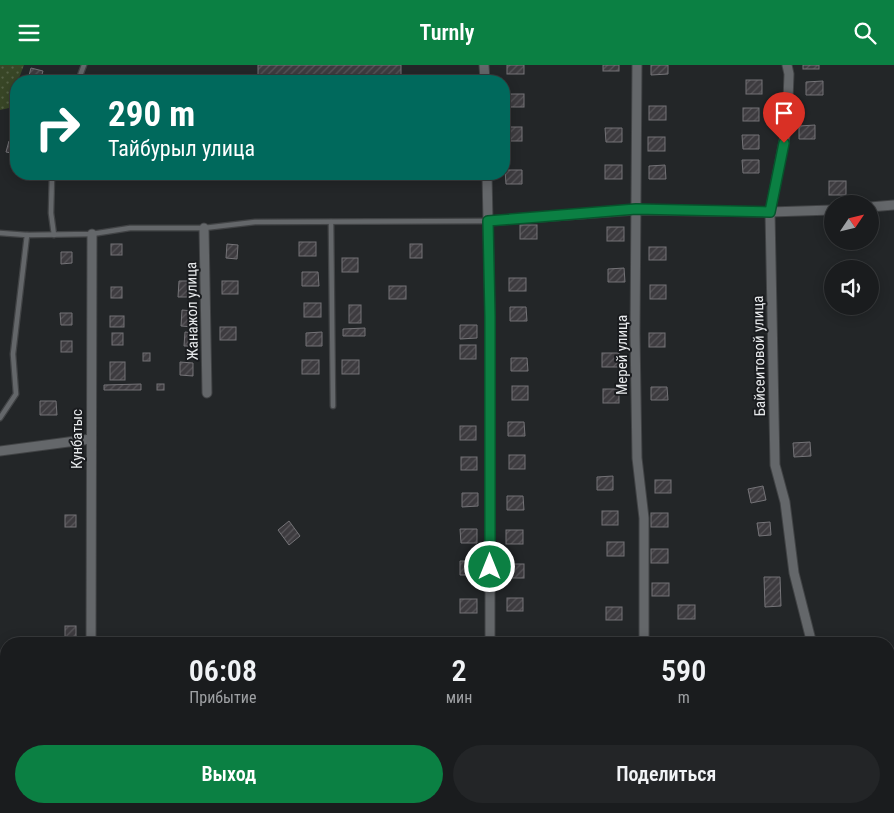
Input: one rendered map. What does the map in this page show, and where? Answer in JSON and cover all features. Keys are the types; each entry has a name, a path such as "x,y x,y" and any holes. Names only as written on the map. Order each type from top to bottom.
{"street":[{"name":"Мерей улица","path":"637,65 635,334 637,458 644,518 644,637"},
{"name":"Байсеитовой улица","path":"787,65 789,74 787,126 770,212 775,465 785,502 794,573 810,637"},
{"path":"487,180 490,316 490,637"},
{"path":"879,206 894,205"},
{"path":"488,221 636,209 770,212 824,210"},
{"name":"Жанажол улица","path":"204,228 208,393"},
{"name":"Кунбатыс","path":"91,637 92,234"},
{"path":"0,451 91,439"}],"lane":[{"path":"52,180 51,213 54,235"},
{"path":"0,233 27,235 92,234 130,228 204,228 255,222 488,221"},
{"path":"330,222 333,406"},
{"path":"0,418 16,394 13,354 27,235"}],"green space":[{"path":"0,65 24,65 20,75 10,75 10,105 9,108 0,110"}],"building":[{"path":"258,65 401,65 401,75 258,75"},
{"path":"507,65 524,65 524,74 507,74"},
{"path":"603,65 619,65 619,71 603,71"},
{"path":"651,65 668,65 668,74 651,75"},
{"path":"803,65 819,65 819,69 803,69"},
{"path":"31,68 43,71 42,75 29,75"},
{"path":"746,80 762,80 762,94 746,94"},
{"path":"823,81 823,95 806,95 806,82"},
{"path":"510,94 524,94 524,107 510,107"},
{"path":"649,106 666,106 666,120 649,120"},
{"path":"743,108 759,108 759,121 743,121"},
{"path":"815,125 815,139 799,139 799,126"},
{"path":"510,127 522,127 522,141 510,141"},
{"path":"605,128 622,128 622,142 606,142"},
{"path":"742,135 759,135 759,149 743,149"},
{"path":"648,137 665,137 665,151 648,151"},
{"path":"9,141 10,141 10,153 6,152"},
{"path":"742,160 759,160 759,173 743,173"},
{"path":"605,165 622,165 622,179 605,179"},
{"path":"665,165 666,179 649,179 649,166"},
{"path":"510,170 522,170 522,184 506,184 506,180 510,180"},
{"path":"829,181 846,181 846,195 829,195"},
{"path":"520,225 537,225 537,239 520,239"},
{"path":"607,227 624,227 624,241 607,241"},
{"path":"299,242 316,242 316,256 299,256"},
{"path":"111,244 122,244 122,255 111,255"},
{"path":"227,244 238,245 237,259 226,258"},
{"path":"410,244 422,244 422,258 410,258"},
{"path":"649,247 666,247 666,260 649,260"},
{"path":"61,252 72,252 72,263 61,264"},
{"path":"342,258 358,258 358,272 342,272"},
{"path":"624,268 625,282 608,282 608,269"},
{"path":"302,272 318,272 319,286 302,286"},
{"path":"509,278 526,278 526,291 509,291"},
{"path":"179,281 192,281 191,297 178,297"},
{"path":"222,281 238,281 238,294 222,294"},
{"path":"650,285 666,285 666,299 650,299"},
{"path":"389,286 406,286 406,299 389,299"},
{"path":"111,287 122,287 122,298 111,298"},
{"path":"304,303 321,303 321,317 304,317"},
{"path":"349,305 361,305 361,323 349,323"},
{"path":"510,307 526,307 527,321 510,321"},
{"path":"182,310 194,311 193,327 181,326"},
{"path":"60,313 72,313 72,325 61,325"},
{"path":"110,316 124,316 124,327 110,327"},
{"path":"460,325 477,325 477,338 460,339"},
{"path":"220,327 236,327 236,340 220,340"},
{"path":"365,328 365,336 343,336 343,329"},
{"path":"185,332 195,333 195,346 184,346"},
{"path":"322,332 322,346 306,346 306,333"},
{"path":"112,333 123,333 123,345 112,345"},
{"path":"649,333 665,333 665,347 649,347"},
{"path":"61,341 72,341 72,352 61,352"},
{"path":"460,345 476,345 476,359 460,359"},
{"path":"143,353 150,353 150,361 143,361"},
{"path":"602,353 619,353 619,367 602,367"},
{"path":"511,358 527,358 528,371 511,371"},
{"path":"302,360 319,360 319,374 302,374"},
{"path":"342,360 359,360 359,374 342,374"},
{"path":"110,362 125,362 125,380 110,380"},
{"path":"180,362 193,363 193,376 180,375"},
{"path":"141,384 141,390 104,390 104,385"},
{"path":"157,384 164,384 164,390 157,390"},
{"path":"512,386 528,386 528,400 512,400"},
{"path":"651,387 667,387 668,400 651,400"},
{"path":"603,389 619,389 619,403 603,403"},
{"path":"40,401 56,401 57,415 40,415"},
{"path":"508,422 524,422 525,436 508,436"},
{"path":"460,426 476,426 476,440 460,440"},
{"path":"810,442 811,456 794,457 793,443"},
{"path":"509,455 525,455 525,469 509,469"},
{"path":"461,457 477,457 477,470 461,470"},
{"path":"613,476 613,490 597,490 597,477"},
{"path":"655,480 671,480 671,493 655,493"},
{"path":"763,486 766,500 751,503 748,489"},
{"path":"462,493 478,493 478,506 462,507"},
{"path":"507,496 523,496 524,510 507,510"},
{"path":"602,511 618,511 618,525 602,525"},
{"path":"651,513 668,513 668,527 651,527"},
{"path":"65,515 76,515 76,527 65,527"},
{"path":"289,521 300,536 289,545 278,530"},
{"path":"770,522 771,535 759,536 757,523"},
{"path":"460,529 477,529 477,543 461,543"},
{"path":"506,530 523,530 523,544 506,544"},
{"path":"607,542 624,542 624,556 607,556"},
{"path":"651,549 668,549 668,563 651,563"},
{"path":"460,561 476,561 477,575 460,575"},
{"path":"507,564 524,564 524,578 507,578"},
{"path":"764,577 780,577 781,606 765,607"},
{"path":"652,583 669,583 669,596 652,596"},
{"path":"507,598 523,598 523,611 507,611"},
{"path":"460,599 477,599 477,613 460,613"},
{"path":"678,605 695,605 695,619 678,619"},
{"path":"606,607 622,607 622,620 606,620"},
{"path":"65,626 76,626 76,637 65,637"}],"route":[{"path":"490,567 488,221 636,209 770,212 784,143"}]}
